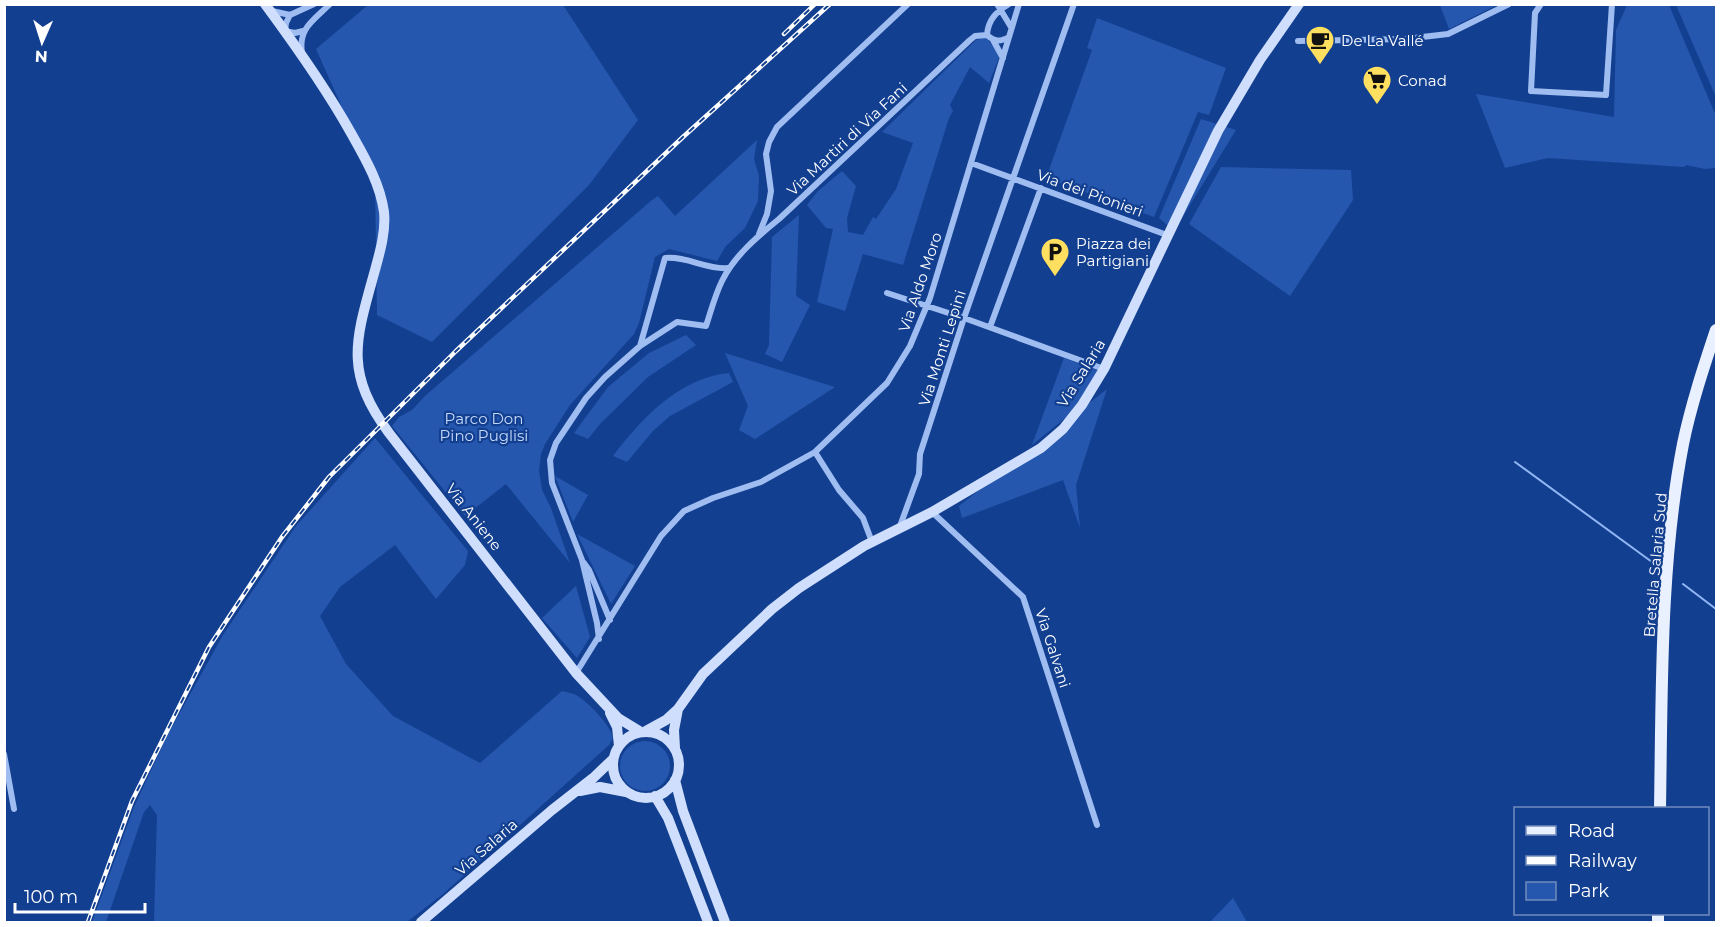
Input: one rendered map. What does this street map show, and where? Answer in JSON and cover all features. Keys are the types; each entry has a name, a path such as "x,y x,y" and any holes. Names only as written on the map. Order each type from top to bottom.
{"main road":[{"name":"Via Salaria","path":"420,922 613,759 618,746 632,734 656,727 678,709 703,674 772,609 826,569 872,542 932,512 1041,448 1063,429 1082,405 1104,369 1162,233 1218,131 1260,60 1299,4"},
{"name":"Via Aniene","path":"266,6 303,56 337,108 368,162 382,203 384,219 382,238 360,327 358,360 366,397 384,426 576,673 607,708 624,722 644,732"},
{"name":"Bretella Salaria Sud","path":"1660,807 1663,657 1670,537 1683,443 1716,330"},
{"name":"Via Aniene","path":"607,708 617,727 618,746"},
{"name":"Via Salaria","path":"678,709 674,730 679,770 675,780 683,811 725,922"},
{"path":"644,732 657,734 667,739 675,748"},
{"path":"613,759 616,778 628,793"},
{"path":"675,780 670,788 655,796 668,818 708,922"},
{"name":"Via Salaria","path":"571,795 588,788 600,787 646,798 655,796"}],"street":[{"path":"266,6 278,13 290,15 314,4"},
{"path":"290,15 285,32 303,31 330,4"},
{"path":"758,235 767,214 771,191 766,154 769,141 777,128 908,4"},
{"path":"1003,60 993,40 987,35 988,24 999,7 1009,4"},
{"name":"Via Aldo Moro","path":"576,673 599,640 639,568 661,536 684,511 713,498 761,482 815,452 887,383 910,346 927,306 1019,4"},
{"name":"Via Monti Lepini","path":"900,527 919,474 920,454 964,318 1074,4"},
{"path":"1298,41 1405,39 1448,34 1509,4"},
{"path":"1541,4 1535,13 1531,91 1606,95 1612,4"},
{"path":"999,7 1012,28"},
{"path":"303,31 301,43 303,56"},
{"name":"Via Martiri di Via Fani","path":"582,560 552,483 550,460 556,443 586,398 605,377 640,346 677,322 706,326 728,268 758,235 779,219 970,40 975,36 987,35"},
{"path":"993,40 1001,41 1009,37"},
{"path":"971,164 1014,179"},
{"name":"Via dei Pionieri","path":"1014,179 1162,233"},
{"path":"990,327 1041,188"},
{"path":"640,346 665,258 674,257 720,269 728,268"},
{"path":"887,293 990,327 1104,369"},
{"path":"815,452 839,490 863,518 872,542"},
{"name":"Via Galvani","path":"932,512 1023,597 1097,825"},
{"path":"582,560 590,570 610,620"},
{"path":"582,560 599,640"},
{"path":"4,754 14,809"}],"green space":[{"path":"1440,4 1497,5 1449,29"},
{"path":"368,5 563,5 638,120 589,185 432,342 377,315 375,181 316,49"},
{"path":"1627,5 1669,5 1716,116 1716,168 1548,158 1505,168 1476,94 1614,117 1616,30"},
{"path":"1676,5 1716,5 1716,97"},
{"path":"1097,18 1226,68 1209,115 1198,112 1154,217 1046,178 1092,50 1087,48"},
{"path":"986,37 1000,55 989,83 970,67 950,105 953,111 903,265 863,254 845,311 817,302 833,229 826,228 807,205 818,191 842,171 856,186 847,218 848,232 863,235 873,217 876,219 896,189 913,143 882,132 976,40"},
{"path":"1201,119 1236,130 1174,231 1159,218"},
{"name":"Parco Don Pino Puglisi","path":"757,140 754,159 759,176 758,201 745,228 726,246 717,261 669,249 655,257 639,323 634,334 570,405 545,444 539,471 542,490 551,508 570,563 506,484 465,516 392,426 399,417 412,410 425,396 652,200 658,196 675,216"},
{"path":"1221,167 1351,170 1353,200 1290,296 1189,224"},
{"path":"799,215 796,296 810,305 782,362 765,354 769,345 772,237"},
{"path":"686,335 696,345 648,377 600,424 588,439 574,433 608,387 649,353"},
{"path":"725,353 835,387 755,439 739,430 748,406"},
{"path":"1064,358 1100,371 1069,415 1032,445"},
{"path":"729,373 733,382 670,416 653,431 627,462 613,456 649,414 678,391 711,376"},
{"path":"1107,389 1076,485 1080,528 1063,480 962,518 959,506"},
{"path":"375,438 468,551 465,565 436,599 395,545 340,587 320,616 346,664 393,716 480,763 562,691 576,695 598,714 611,732 613,738 609,745 443,894 407,922 154,922 157,815 150,805 144,812 106,922 92,922 134,807 167,736 223,635 296,526"},
{"path":"555,476 588,495 573,522"},
{"path":"577,534 635,566 611,604"},
{"path":"576,586 590,637 577,658 542,618"},
{"path":"640,741 650,741 663,748 670,761 670,771 663,784 650,791 640,791 631,787 624,780 620,771 620,761 624,752 631,745"},
{"path":"1233,898 1247,922 1210,922"}],"waterway":[{"path":"1515,462 1652,562"},
{"path":"1683,584 1716,609"}],"railway":[{"path":"784,34 815,4"},
{"path":"88,922 132,801 209,647 282,537 329,477 456,351 683,137 830,4"}],"place":[{"name":"De La Vallé","path":"1320,66"},
{"name":"Conad","path":"1377,106"},
{"name":"Piazza dei Partigiani","path":"1055,278"}]}
